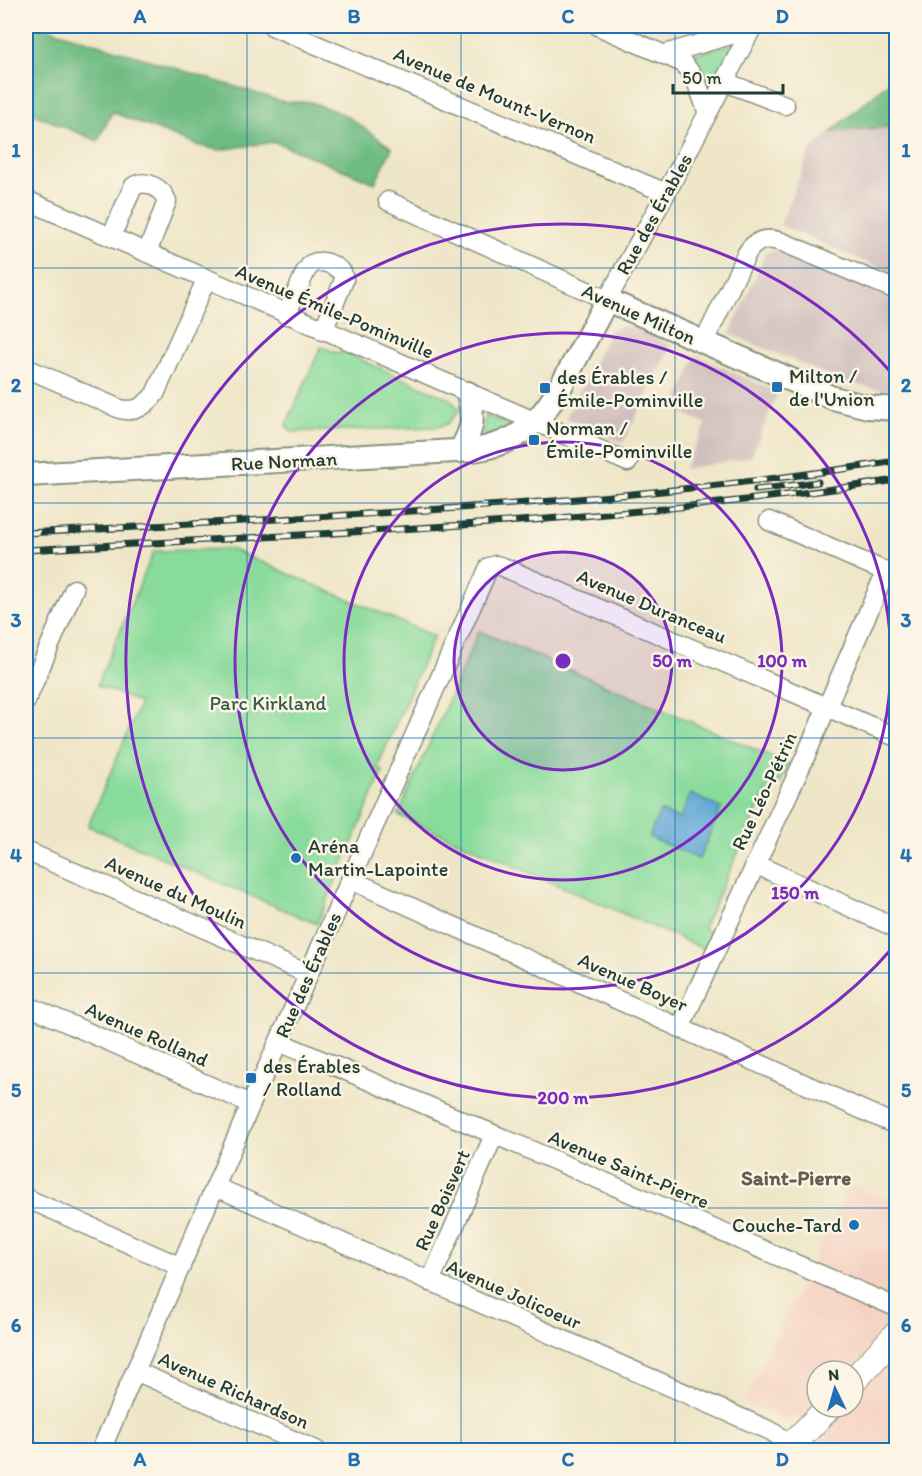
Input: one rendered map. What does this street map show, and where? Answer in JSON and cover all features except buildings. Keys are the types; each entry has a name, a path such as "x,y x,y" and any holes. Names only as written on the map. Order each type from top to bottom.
{"main road":[{"path":"865,1368 897,1335"},
{"path":"790,1448 818,1419"}],"street":[{"name":"Avenue de Mount-Vernon","path":"272,26 666,193"},
{"path":"598,26 678,59 690,70 708,113"},
{"name":"Rue des Érables","path":"535,422 554,399 751,30"},
{"path":"665,54 751,30"},
{"path":"725,82 785,105"},
{"path":"111,237 133,187 142,183 153,186 163,192 167,201 147,253"},
{"name":"Avenue Émile-Pominville","path":"26,200 627,462"},
{"name":"Avenue Milton","path":"387,201 833,398 861,405 897,409"},
{"path":"704,342 747,252 759,240 770,239 782,242 897,290"},
{"path":"286,315 311,264 319,261 329,264 339,269 344,277 323,331"},
{"path":"26,368 120,409 130,410 141,407 154,394 206,280"},
{"path":"460,451 472,425 473,414 468,393"},
{"name":"Rue Norman","path":"26,474 460,451 508,441 535,422"},
{"path":"769,521 891,573"},
{"name":"Avenue Duranceau","path":"489,567 496,565 503,567 897,737"},
{"name":"Rue des Érables","path":"102,1450 251,1104 489,567"},
{"name":"Rue Léo-Pétrin","path":"680,1028 891,573"},
{"path":"26,701 74,589"},
{"name":"Avenue du Moulin","path":"26,851 308,974"},
{"path":"755,864 897,928"},
{"name":"Avenue Boyer","path":"351,880 897,1125"},
{"name":"Avenue Rolland","path":"26,1005 251,1104"},
{"name":"Avenue Saint-Pierre","path":"279,1042 897,1307"},
{"name":"Rue Boisvert","path":"430,1282 494,1135"},
{"name":"Avenue Jolicoeur","path":"216,1187 771,1431 790,1448"},
{"path":"26,1198 182,1267"},
{"name":"Avenue Richardson","path":"135,1371 316,1450"}],"shaded area":[{"path":"896,126 896,275 780,225 811,149 831,132"},
{"path":"775,250 896,302 896,393 844,382 730,334 766,253"},
{"path":"626,324 671,345 623,443 566,418 611,330"},
{"path":"696,356 778,392 751,457 684,469 706,424 674,409"},
{"path":"850,1185 896,1203 896,1450 827,1450 796,1416 790,1421 744,1402"}],"green space":[{"path":"26,26 40,26 284,102 311,102 345,115 392,148 375,183 275,142 218,150 196,145 112,112 98,141 26,111"},
{"path":"735,43 713,82 707,84 697,65 690,59 691,55"},
{"path":"896,76 896,126 831,132"},
{"path":"321,347 340,354 341,351 450,399 460,410 447,424 438,427 292,432 286,425"},
{"path":"486,415 512,426 484,438 482,436"},
{"name":"Parc Kirkland","path":"231,549 434,636 377,768 383,771 317,924 88,826 140,703 97,685 154,551"},
{"path":"479,631 789,764 779,785 771,782 703,928 711,933 704,949 398,815"}],"water":[{"path":"690,794 721,808 699,859 649,837 660,811 680,819"}],"railway":[{"path":"26,533 571,500 788,477 896,461"},
{"path":"26,550 571,517 788,495 896,480"},
{"path":"756,490 818,482"}],"place":[{"name":"Milton / de l'Union","path":"777,387"},
{"name":"des Érables / Émile-Pominville","path":"545,388"},
{"name":"Norman / Émile-Pominville","path":"534,440"},
{"name":"Aréna Martin-Lapointe","path":"296,858"},
{"name":"des Érables / Rolland","path":"251,1078"},
{"name":"Couche-Tard","path":"854,1225"}],"district":[{"name":"Saint-Pierre","path":"796,1178"}]}
